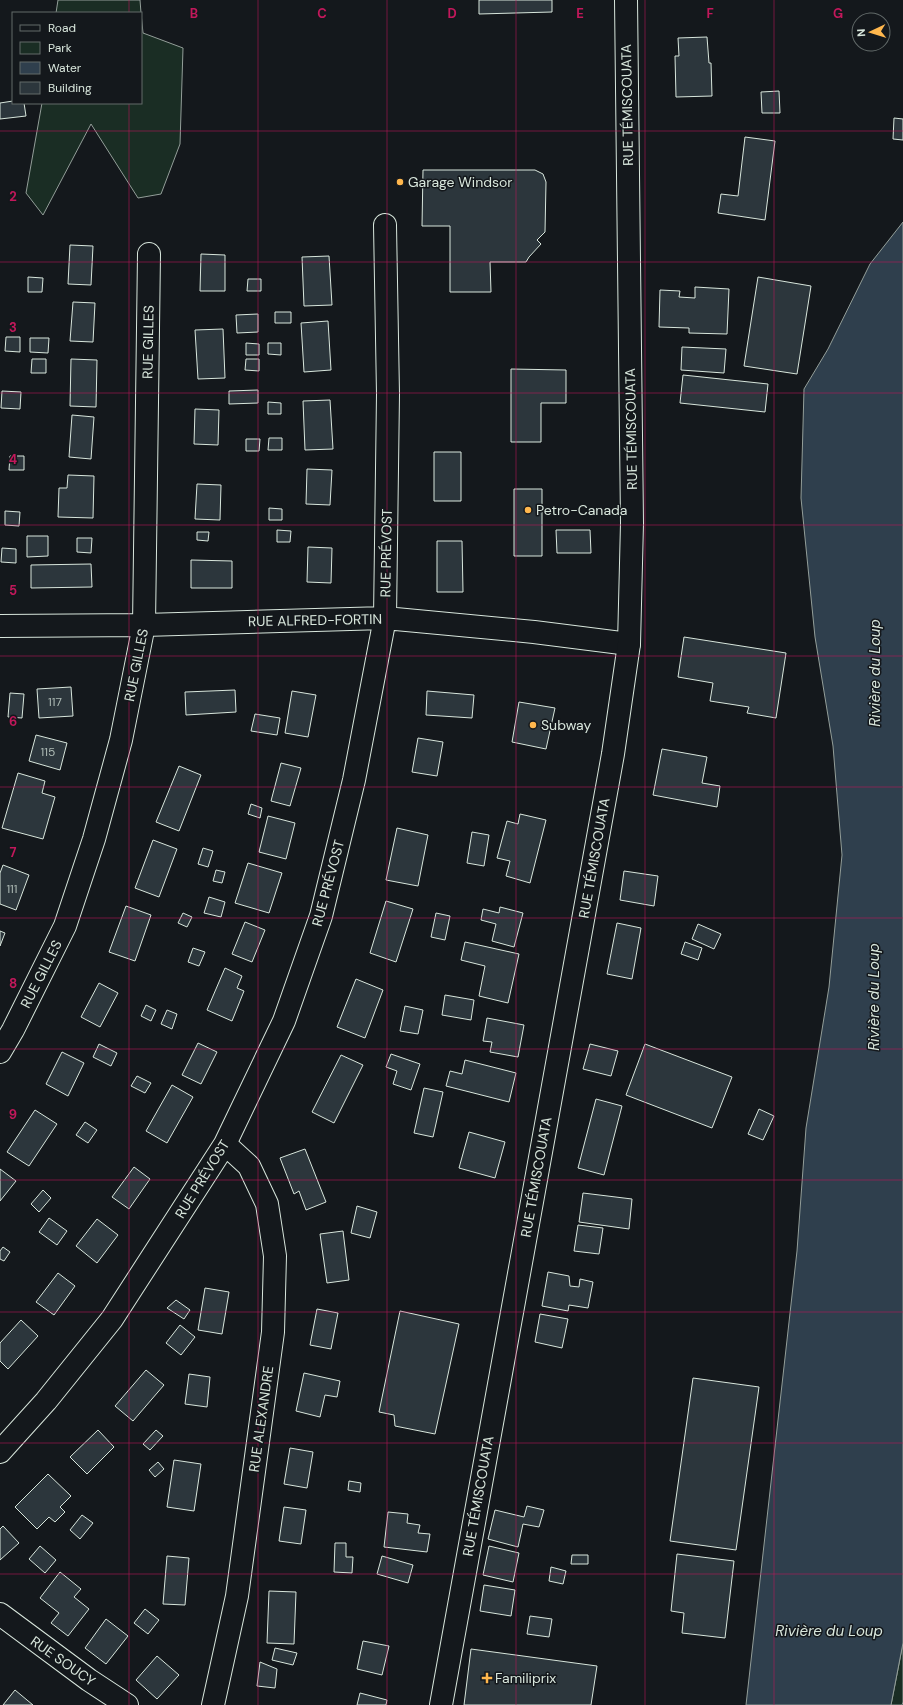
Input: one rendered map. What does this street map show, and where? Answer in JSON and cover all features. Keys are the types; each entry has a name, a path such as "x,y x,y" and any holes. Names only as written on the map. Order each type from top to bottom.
{"street":[{"name":"RUE TÉMISCOUATA","path":"440,1705 613,754 629,644 632,523 626,0"},
{"name":"RUE PRÉVOST","path":"0,1452 46,1401 112,1319 225,1144 284,1021 321,916 354,780 385,618 388,394 385,225"},
{"name":"RUE GILLES","path":"0,1052 13,1030 65,926 94,839 121,740 144,625 149,254"},
{"name":"RUE ALFRED-FORTIN","path":"0,626 144,625 385,618 534,632 629,644"},
{"name":"RUE ALEXANDRE","path":"212,1705 237,1596 273,1332 275,1256 267,1204 248,1166 225,1144"},
{"name":"RUE SOUCY","path":"0,1614 83,1676 127,1705"}],"green space":[{"path":"58,0 140,0 141,12 56,12"},
{"path":"142,23 143,33 183,48 180,144 161,194 138,198 91,124 43,215 26,193 42,104 142,104"},
{"path":"903,1643 903,1702 902,1705 891,1705"}],"water":[{"name":"Rivière du Loup","path":"903,222 903,1643 891,1705 746,1705 797,1251 806,1128 829,987 842,855 833,746 815,637 801,498 804,389 828,349 870,264"}],"building":[{"path":"479,0 552,0 552,12 479,14"},
{"path":"707,37 709,63 711,63 712,96 676,97 675,56 679,56 678,38"},
{"path":"779,91 780,113 762,113 761,92"},
{"path":"12,101 12,104 24,104 26,116 0,119 0,103"},
{"path":"894,118 903,119 903,140 893,139"},
{"path":"745,137 775,141 765,220 718,213 721,194 738,196"},
{"path":"423,170 535,170 543,174 546,182 545,232 537,240 541,244 526,262 490,262 491,292 450,292 450,226 422,226"},
{"path":"70,245 93,246 91,285 68,284"},
{"path":"201,254 225,255 225,291 200,291"},
{"path":"329,256 332,305 304,306 302,257"},
{"path":"28,277 43,278 42,292 28,292"},
{"path":"758,277 811,286 797,374 744,366"},
{"path":"248,279 261,279 261,291 247,291"},
{"path":"695,287 729,289 727,334 689,333 689,328 659,327 660,290 680,291 679,297 695,298"},
{"path":"73,302 95,303 93,342 70,341"},
{"path":"275,312 291,312 291,323 275,323"},
{"path":"258,314 258,332 237,333 236,315"},
{"path":"328,321 331,370 304,372 301,323"},
{"path":"223,329 225,378 198,379 195,330"},
{"path":"6,337 20,337 20,352 5,351"},
{"path":"30,338 49,338 48,353 30,352"},
{"path":"246,343 259,344 259,355 246,355"},
{"path":"268,343 281,343 281,355 268,354"},
{"path":"682,347 726,349 724,373 681,370"},
{"path":"32,359 46,359 46,373 31,373"},
{"path":"71,359 97,360 96,407 70,406"},
{"path":"246,359 259,359 259,371 245,370"},
{"path":"511,369 566,370 566,403 541,403 541,442 511,442"},
{"path":"683,375 768,384 765,412 680,403"},
{"path":"258,390 258,403 229,404 229,391"},
{"path":"2,391 21,392 20,409 1,408"},
{"path":"330,400 333,449 305,450 303,401"},
{"path":"268,402 281,403 281,414 268,414"},
{"path":"195,409 219,410 218,445 194,444"},
{"path":"72,415 94,417 91,459 69,457"},
{"path":"269,438 282,438 282,450 268,450"},
{"path":"246,439 260,439 259,451 246,451"},
{"path":"434,452 461,452 461,501 434,501"},
{"path":"10,456 24,456 24,470 9,470"},
{"path":"307,469 332,470 330,505 306,504"},
{"path":"68,475 94,476 93,518 58,517 59,488 67,488"},
{"path":"197,484 221,485 220,520 195,519"},
{"name":"Petro-Canada","path":"514,489 542,489 542,556 514,556"},
{"path":"269,508 282,509 282,520 269,520"},
{"path":"5,511 20,512 19,526 5,525"},
{"path":"277,530 291,531 290,542 277,542"},
{"name":"Petro-Canada","path":"556,530 590,530 591,553 557,553"},
{"path":"197,532 209,532 208,541 197,540"},
{"path":"27,536 48,536 48,556 27,557"},
{"path":"77,538 92,538 91,553 77,552"},
{"path":"437,541 462,541 463,592 437,592"},
{"path":"308,547 332,548 331,583 307,582"},
{"path":"2,548 16,549 16,563 1,562"},
{"path":"191,560 232,561 232,588 191,588"},
{"path":"91,564 92,587 31,588 31,565"},
{"path":"684,637 786,653 776,718 747,713 749,707 710,701 713,683 678,677"},
{"path":"71,687 73,716 39,718 37,689"},
{"path":"235,690 236,712 186,715 185,692"},
{"path":"292,691 316,695 308,737 285,733"},
{"path":"427,691 474,695 472,718 426,715"},
{"path":"10,693 24,694 22,718 8,717"},
{"name":"Subway","path":"519,702 555,708 546,749 512,742"},
{"path":"255,714 280,718 277,735 251,731"},
{"path":"36,735 67,743 60,770 29,761"},
{"path":"418,738 443,742 437,776 412,772"},
{"path":"662,749 707,757 702,783 720,786 717,807 653,795"},
{"path":"281,763 301,768 290,806 271,801"},
{"path":"179,766 201,775 179,831 156,822"},
{"path":"18,773 45,781 42,793 55,797 43,839 2,828"},
{"path":"251,804 262,808 260,818 248,814"},
{"path":"520,814 546,820 530,883 506,876 510,861 497,858 507,821 518,824"},
{"path":"268,816 295,823 286,859 259,852"},
{"path":"397,828 428,835 418,886 386,880"},
{"path":"472,832 489,835 484,866 467,863"},
{"path":"153,840 177,849 159,897 135,888"},
{"path":"203,848 213,851 208,867 198,864"},
{"path":"248,863 282,873 269,913 235,903"},
{"path":"3,865 29,875 16,910 0,904 0,873"},
{"path":"216,870 225,872 222,883 213,881"},
{"path":"624,871 658,876 654,906 620,900"},
{"path":"209,897 225,902 221,917 204,913"},
{"path":"386,901 413,909 396,962 370,953"},
{"path":"126,906 151,915 135,961 109,952"},
{"path":"500,907 523,913 514,947 492,941 496,924 481,920 483,909 499,913"},
{"path":"183,913 192,917 187,927 178,923"},
{"path":"436,913 450,916 445,940 431,937"},
{"path":"245,922 265,930 252,962 232,954"},
{"path":"617,923 641,928 632,979 607,974"},
{"path":"698,924 721,934 714,949 692,939"},
{"path":"0,931 5,933 0,946"},
{"path":"465,942 519,954 508,1003 479,996 485,966 461,960"},
{"path":"685,942 702,948 698,960 681,954"},
{"path":"193,948 205,952 199,966 188,962"},
{"path":"225,968 242,976 237,988 244,991 232,1021 207,1010"},
{"path":"356,979 383,990 365,1038 337,1027"},
{"path":"99,983 118,993 100,1027 81,1017"},
{"path":"445,995 474,1000 471,1020 442,1015"},
{"path":"146,1005 156,1010 151,1021 141,1016"},
{"path":"405,1006 423,1010 418,1034 400,1031"},
{"path":"167,1010 177,1014 172,1029 161,1024"},
{"path":"487,1018 524,1025 518,1057 490,1052 492,1042 483,1041"},
{"path":"198,1043 217,1052 201,1084 182,1075"},
{"path":"99,1044 117,1053 111,1066 93,1057"},
{"path":"590,1044 618,1051 611,1076 583,1069"},
{"path":"645,1044 732,1077 712,1128 626,1095"},
{"path":"62,1052 84,1063 68,1096 46,1084"},
{"path":"391,1054 420,1064 411,1090 393,1084 397,1071 386,1067"},
{"path":"341,1055 363,1065 334,1123 312,1112"},
{"path":"465,1060 516,1073 509,1102 446,1086 450,1071 462,1074"},
{"path":"137,1076 151,1083 145,1093 131,1086"},
{"path":"172,1085 193,1097 167,1143 146,1131"},
{"path":"424,1088 443,1092 433,1137 414,1133"},
{"path":"596,1099 622,1106 604,1175 578,1168"},
{"path":"759,1109 774,1116 763,1140 748,1134"},
{"path":"35,1110 57,1124 29,1166 7,1152"},
{"path":"85,1122 97,1130 88,1143 76,1135"},
{"path":"469,1132 505,1142 495,1178 459,1168"},
{"path":"305,1149 326,1202 306,1210 299,1191 294,1194 280,1158"},
{"path":"134,1167 150,1179 129,1209 112,1197"},
{"path":"0,1169 16,1181 0,1201"},
{"path":"43,1190 51,1198 39,1212 31,1204"},
{"path":"583,1193 632,1199 629,1229 579,1222"},
{"path":"357,1206 377,1212 370,1238 351,1233"},
{"path":"49,1218 67,1231 57,1245 39,1232"},
{"path":"97,1219 118,1235 97,1263 76,1246"},
{"path":"578,1225 603,1228 599,1254 574,1251"},
{"path":"343,1231 349,1280 327,1283 320,1234"},
{"path":"3,1247 10,1252 4,1261 0,1259 0,1251"},
{"path":"548,1272 569,1276 570,1286 579,1287 580,1279 593,1282 588,1308 569,1305 568,1311 542,1306"},
{"path":"58,1273 75,1286 54,1315 36,1302"},
{"path":"205,1288 229,1292 222,1334 198,1330"},
{"path":"176,1300 190,1310 184,1319 167,1308"},
{"path":"317,1309 338,1313 331,1349 310,1345"},
{"path":"400,1311 459,1324 435,1434 395,1426 394,1415 379,1412"},
{"path":"540,1314 568,1319 562,1348 535,1342"},
{"path":"21,1320 38,1336 8,1369 0,1361 0,1343"},
{"path":"180,1325 195,1337 181,1355 166,1343"},
{"path":"146,1370 164,1385 133,1421 115,1406"},
{"path":"304,1373 340,1381 337,1397 325,1395 320,1417 296,1411"},
{"path":"189,1374 210,1377 207,1407 185,1404"},
{"path":"693,1378 759,1387 736,1550 670,1541"},
{"path":"98,1430 114,1447 87,1474 70,1457"},
{"path":"156,1430 163,1436 150,1450 143,1444"},
{"path":"290,1448 313,1452 307,1488 284,1484"},
{"path":"174,1460 201,1464 194,1511 167,1507"},
{"path":"158,1462 164,1469 155,1477 149,1470"},
{"path":"48,1474 71,1496 60,1507 65,1512 55,1522 49,1517 37,1529 15,1507"},
{"path":"349,1481 361,1483 360,1492 348,1490"},
{"path":"527,1506 544,1510 539,1527 523,1524 518,1547 488,1539 495,1510 524,1517"},
{"path":"284,1507 306,1510 301,1544 279,1541"},
{"path":"388,1512 408,1514 407,1523 420,1525 418,1533 430,1534 427,1552 384,1547"},
{"path":"82,1515 93,1523 80,1539 70,1530"},
{"path":"3,1526 19,1543 0,1560 0,1529"},
{"path":"335,1543 346,1543 346,1557 353,1557 352,1573 334,1572"},
{"path":"40,1546 56,1560 45,1573 29,1559"},
{"path":"489,1546 519,1553 513,1582 483,1575"},
{"path":"677,1554 734,1561 725,1638 682,1633 684,1613 671,1611"},
{"path":"572,1555 588,1555 588,1564 571,1564"},
{"path":"167,1556 189,1558 185,1605 163,1604"},
{"path":"382,1556 413,1565 408,1583 377,1574"},
{"path":"551,1567 566,1571 563,1584 549,1581"},
{"path":"60,1572 81,1589 74,1597 89,1609 68,1636 51,1623 59,1613 40,1598"},
{"path":"484,1585 515,1590 511,1616 480,1611"},
{"path":"269,1591 296,1592 294,1644 267,1643"},
{"path":"145,1609 159,1620 148,1634 134,1623"},
{"path":"530,1616 552,1619 549,1637 527,1634"},
{"path":"106,1619 128,1636 106,1664 85,1648"},
{"path":"363,1641 389,1646 382,1675 357,1669"},
{"path":"275,1648 297,1653 293,1665 272,1660"},
{"path":"471,1649 597,1666 591,1705 464,1705"},
{"path":"157,1656 179,1675 157,1699 136,1680"},
{"path":"260,1662 277,1669 275,1688 257,1686"},
{"path":"15,1690 33,1705 3,1705"},
{"path":"360,1693 387,1700 386,1705 357,1705"}],"place":[{"name":"Garage Windsor","path":"400,182"},
{"name":"Petro-Canada","path":"528,510"},
{"name":"Subway","path":"533,725"},
{"name":"Familiprix","path":"487,1678"}]}
